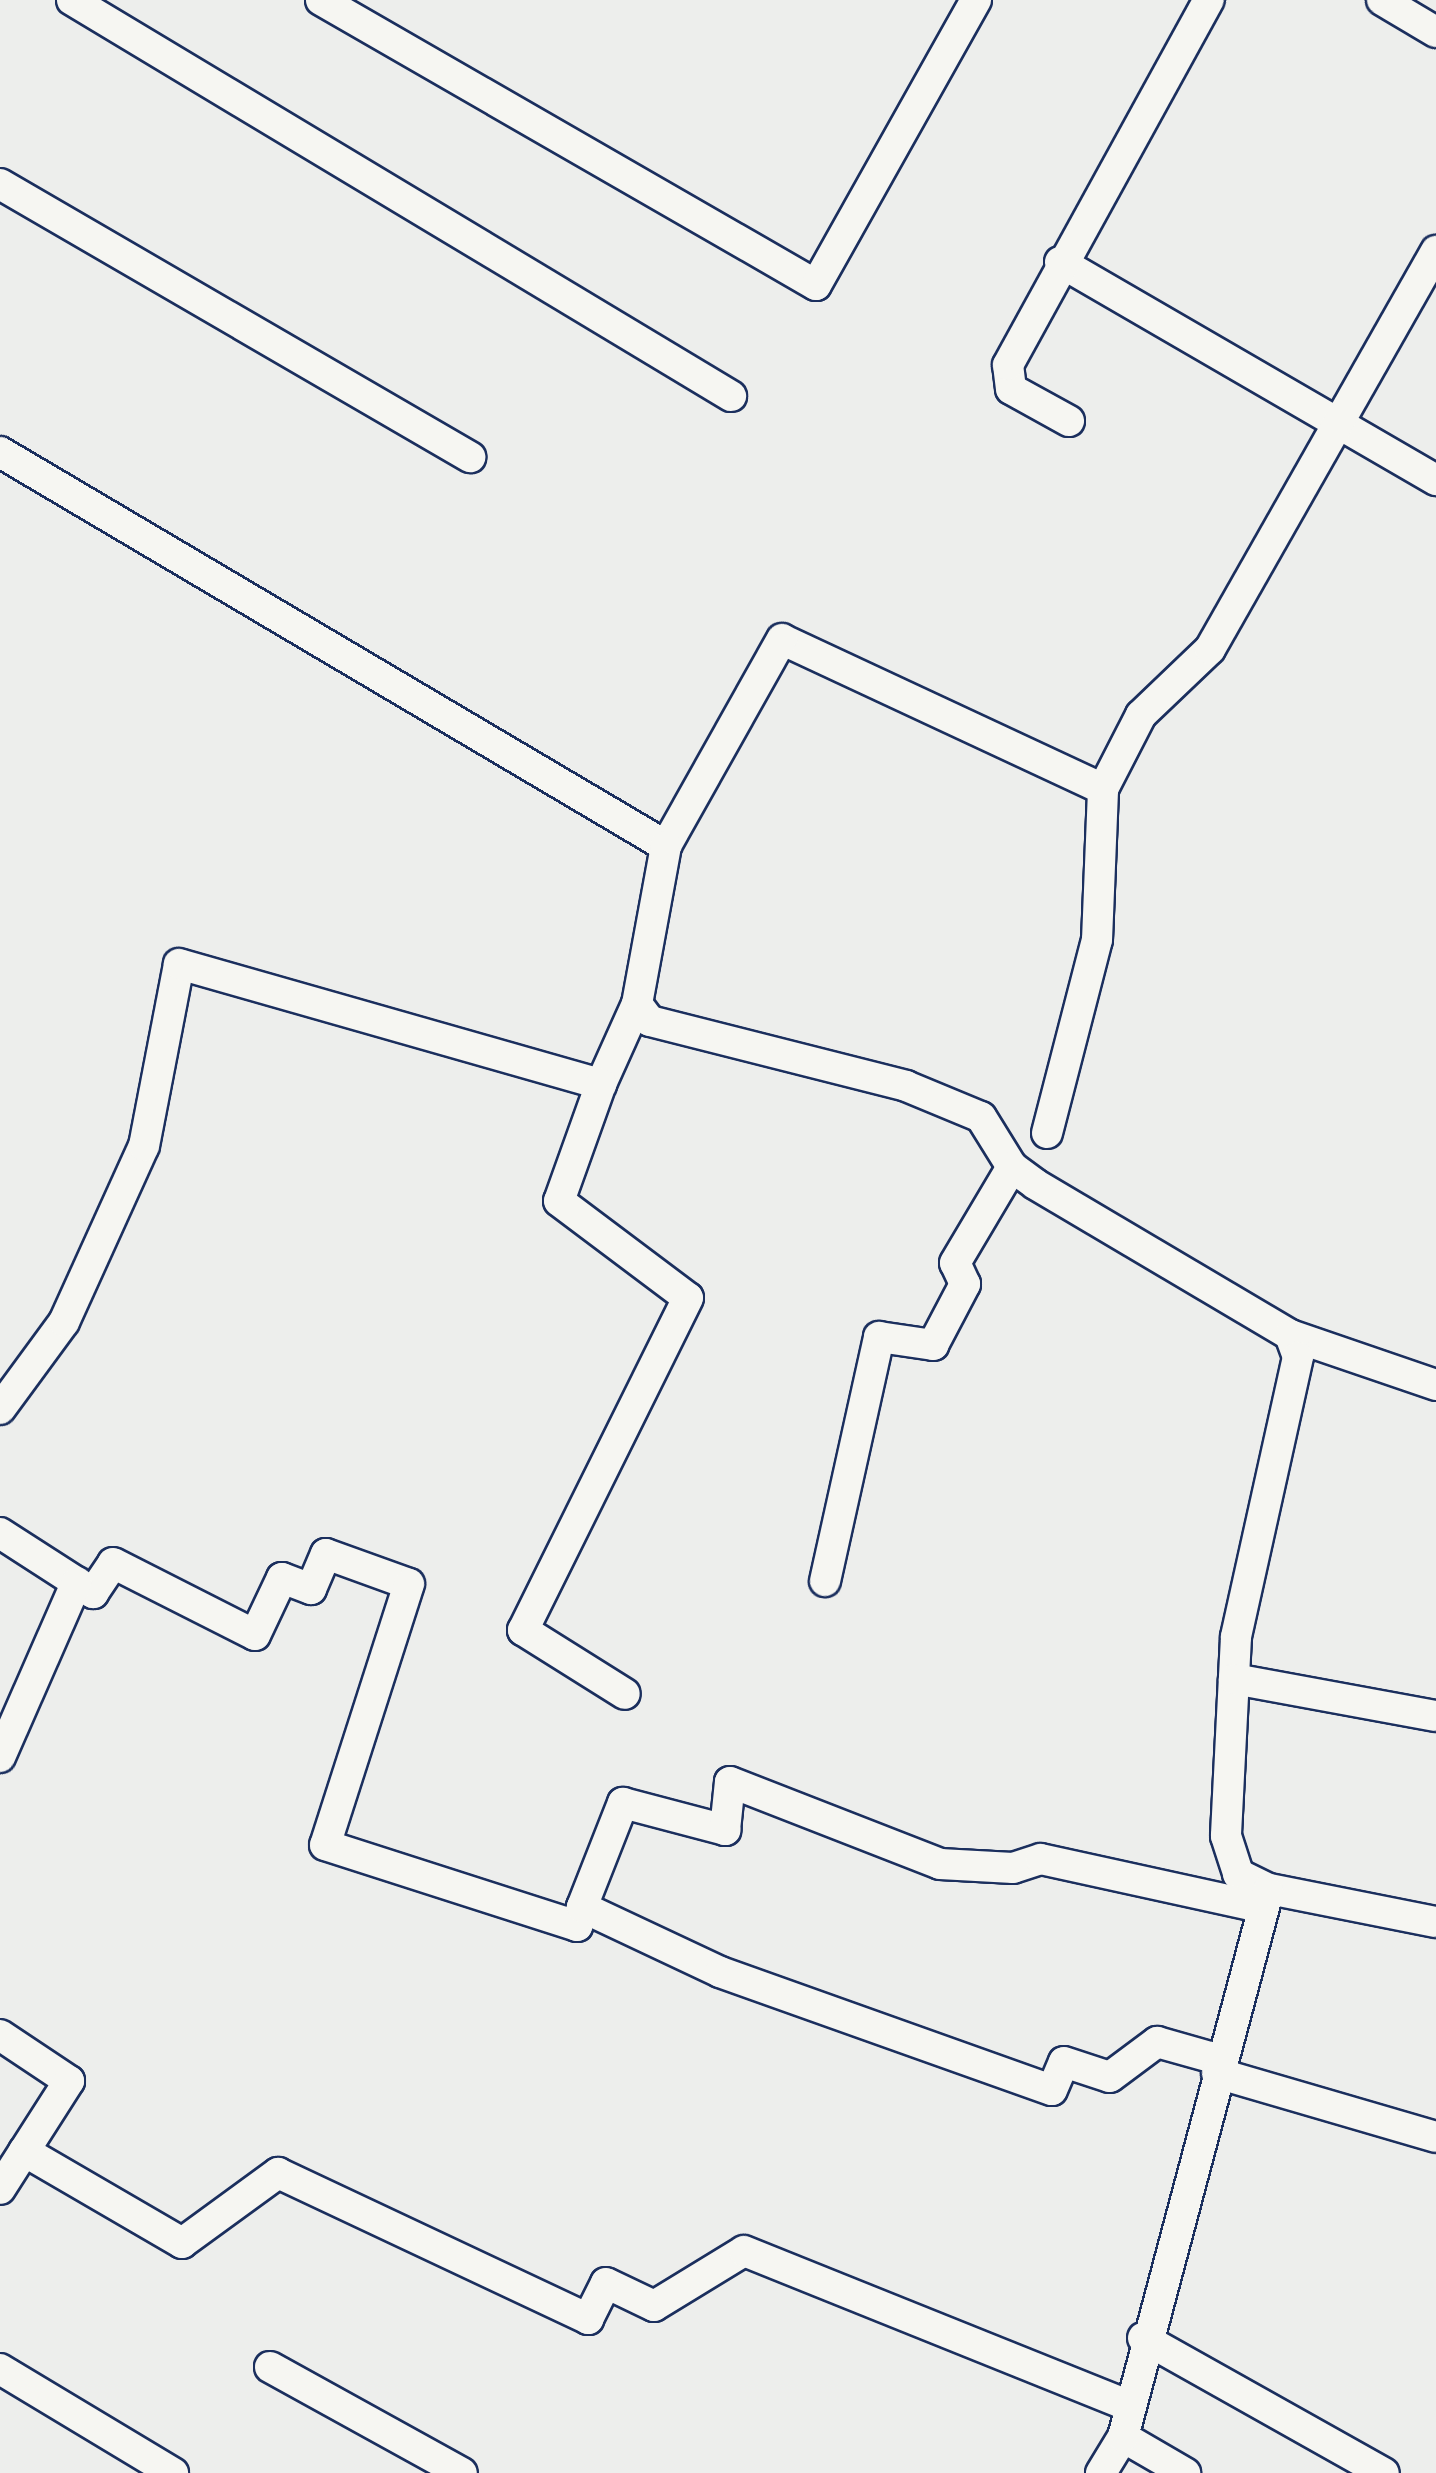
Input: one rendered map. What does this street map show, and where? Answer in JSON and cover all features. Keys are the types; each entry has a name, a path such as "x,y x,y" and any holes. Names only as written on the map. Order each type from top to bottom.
{"street":[{"path":"72,0 730,396"},
{"path":"321,0 816,285 976,0"},
{"path":"1069,420 1004,379 1060,262 1208,0"},
{"path":"1382,0 1436,32"},
{"path":"0,184 470,457"},
{"path":"1047,1132 1097,940 1104,788 1141,715 1210,649 1435,256"},
{"path":"1060,262 1436,480"},
{"path":"0,452 666,846"},
{"path":"626,1694 523,1630 688,1298 558,1201 601,1084 637,1004 666,846 782,639 1104,788"},
{"path":"0,1409 64,1322 144,1146 179,964 601,1084"},
{"path":"637,1004 650,1021 906,1086 981,1117 1012,1167 1290,1335 1436,1386"},
{"path":"825,1581 879,1337 933,1345 965,1284 955,1263 1012,1167"},
{"path":"1266,1899 1238,1874 1226,1836 1234,1679 1298,1357 1290,1335"},
{"path":"0,1533 92,1593 112,1563 256,1635 282,1578 311,1589 326,1554 409,1584 325,1845 577,1926 623,1802 725,1830 730,1782 940,1864 1013,1868 1040,1859 1266,1899 1436,1922"},
{"path":"0,1756 78,1582"},
{"path":"1234,1679 1436,1716"},
{"path":"1101,2473 1122,2436 1124,2404 1266,1899"},
{"path":"582,1907 720,1972 1052,2090 1064,2062 1110,2077 1157,2042 1436,2137"},
{"path":"0,2035 69,2080 0,2189"},
{"path":"24,2152 182,2243 278,2173 588,2319 606,2283 654,2306 744,2251 1124,2404"},
{"path":"1143,2338 1384,2473"},
{"path":"270,2367 462,2473"},
{"path":"0,2369 173,2473"},
{"path":"1122,2436 1185,2473"}]}
